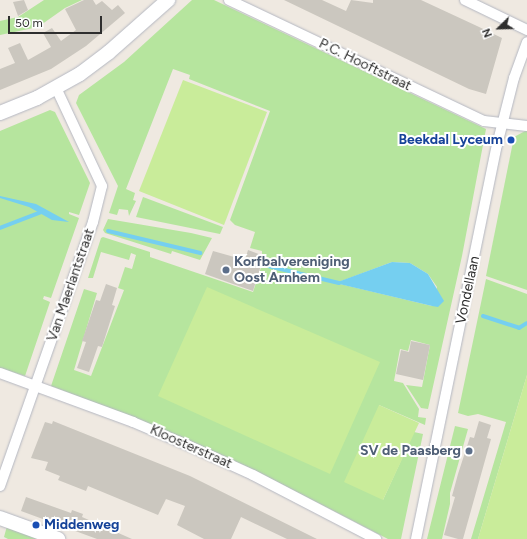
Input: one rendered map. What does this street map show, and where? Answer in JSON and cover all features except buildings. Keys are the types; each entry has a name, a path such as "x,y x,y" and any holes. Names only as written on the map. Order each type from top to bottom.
{"street":[{"path":"0,113 56,88 109,52 168,0"},
{"name":"P.C. Hooftstraat","path":"229,0 484,120 527,126"},
{"path":"465,0 527,30"},
{"name":"Vondellaan","path":"416,539 502,123 527,42"},
{"name":"Van Maerlantstraat","path":"0,486 37,386 93,222 102,186 56,88"},
{"name":"Kloosterstraat","path":"0,373 187,445 253,476 376,539"},
{"path":"0,518 58,539"}],"green space":[{"path":"44,0 82,0 65,8 38,27 0,35 0,21 18,17"},
{"path":"192,0 214,0 486,129 462,256 428,409 421,408 406,385 422,387 430,345 411,340 408,351 400,349 394,381 403,383 419,409 418,417 426,418 425,425 379,405 383,500 414,432 423,434 401,539 388,539 256,471 189,440 51,386 84,289 97,293 74,370 91,376 124,290 118,288 125,267 132,269 136,255 131,253 129,260 101,252 93,278 88,278 101,238 103,237 150,252 150,257 253,292 265,255 262,254 262,251 250,248 255,232 235,225 230,220 270,111 189,79 190,75 173,69 126,189 135,193 133,200 136,201 129,216 128,210 119,209 117,215 109,213 118,186 76,103 79,95 124,62","holes":["392,262 410,263 428,274 437,287 432,306 336,283"]},
{"path":"183,80 267,112 224,225 139,191"},
{"path":"50,110 55,112 90,183 79,215 69,212 69,214 79,218 51,298 44,296 43,299 50,302 25,376 0,368 0,131"},
{"path":"527,130 527,290 486,276 514,137"},
{"path":"143,197 223,227 220,234 136,217"},
{"path":"108,219 212,238 200,260 172,251 171,254 105,233 103,230"},
{"path":"486,279 527,294 527,375 478,539 471,539 506,422 478,414 468,416 458,413"},
{"path":"207,287 380,362 330,474 158,396"},
{"path":"527,375 527,539 478,539"},
{"path":"379,405 419,423 383,500 344,482"},
{"path":"455,426 468,429 450,493 450,504 442,539 427,539"},
{"path":"7,526 44,539 8,539 4,537"}],"water":[{"path":"0,196 36,204 69,222 52,220 29,207 0,198"},
{"path":"392,262 410,263 428,274 444,301 438,307 335,283"}],"waterway":[{"path":"0,228 41,212"},
{"path":"108,231 200,253"},
{"path":"264,265 339,283"},
{"path":"483,316 519,328 527,323"}],"place":[{"name":"Beekdal Lyceum","path":"511,140"},
{"name":"Korfbalvereniging Oost Arnhem","path":"226,270"},
{"name":"SV de Paasberg","path":"469,451"},
{"name":"Middenweg","path":"36,525"}]}
